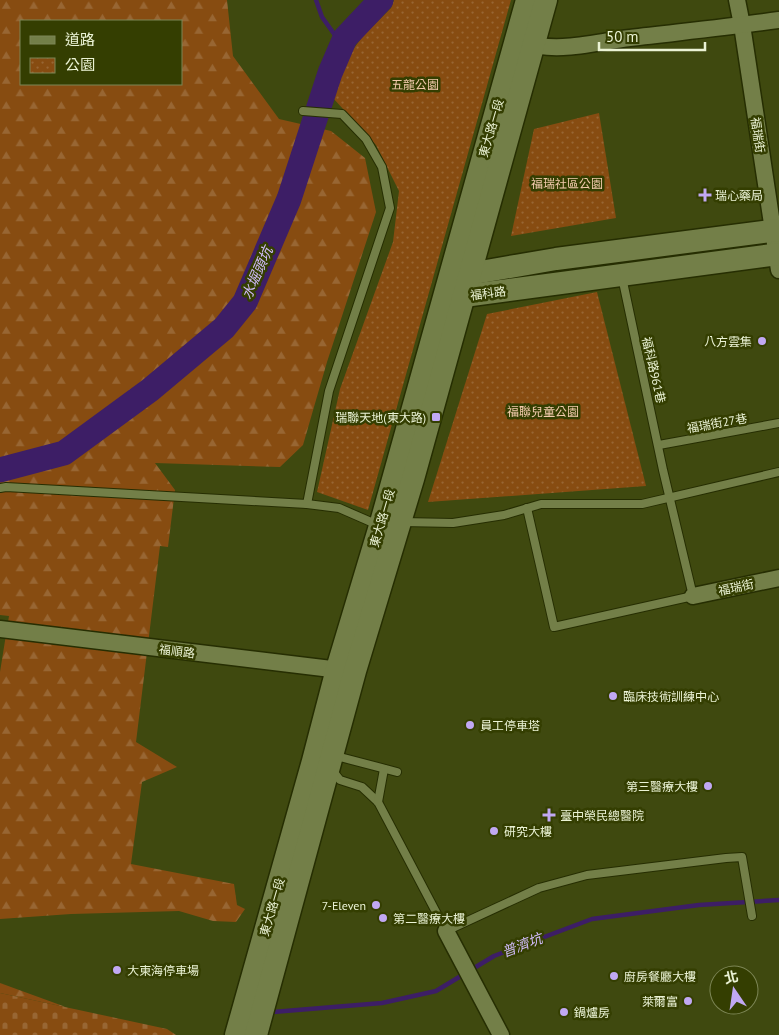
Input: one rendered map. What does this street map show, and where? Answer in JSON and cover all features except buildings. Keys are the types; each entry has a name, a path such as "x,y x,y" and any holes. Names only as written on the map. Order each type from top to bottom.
{"street":[{"name":"東大路一段","path":"469,274 524,42 527,0"},
{"name":"東大路一段","path":"256,1035 321,763 346,670 390,524 524,42 546,0"},
{"name":"福瑞街","path":"737,0 776,230 778,259"},
{"path":"524,42 571,47 779,20"},
{"name":"福科路","path":"455,293 469,274 556,260 776,230"},
{"name":"福科路","path":"455,293 778,259"},
{"name":"福瑞街","path":"693,596 779,578"},
{"name":"福順路","path":"0,629 346,670"},
{"name":"東大路一段","path":"236,1035 321,763"},
{"path":"446,931 501,1035"}],"lane":[{"path":"303,111 342,114 366,139 382,167 390,208 329,391 307,504"},
{"name":"福科路961巷","path":"621,275 693,596"},
{"name":"福瑞街27巷","path":"659,445 779,423"},
{"path":"0,488 307,504 339,508 390,524 453,523 504,515 541,504 642,504 779,472"},
{"path":"527,508 554,627 693,596"},
{"path":"321,763 340,757 397,772"},
{"path":"321,763 340,780 362,787 378,802 446,931 540,888 587,875 742,857 752,916"},
{"path":"378,802 384,769"}],"green space":[{"path":"0,0 227,0 233,56 279,119 331,131 365,158 376,212 327,362 303,445 280,467 155,463 175,490 168,547 160,546 136,742 177,767 142,782 131,864 234,884 237,905 245,909 236,922 213,921 179,911 71,914 0,919 0,672 9,616 0,615"},
{"name":"五龍公園","path":"394,0 511,0 368,510 317,492 340,389 393,242 399,191 376,145 333,98 340,67 363,36 391,8"},
{"name":"福瑞社區公園","path":"599,113 616,218 511,236 534,129"},
{"name":"福聯兒童公園","path":"597,292 646,486 428,502 487,314"},
{"path":"0,983 63,1006 65,1007 0,993"},
{"path":"0,993 167,1029 176,1035 0,1035"}],"waterway":[{"path":"316,0 322,17 342,45"},
{"name":"水堀頭坑","path":"0,470 64,453 150,390 224,328 245,302 289,199 330,73 345,38 381,0"},
{"name":"普濟坑","path":"273,1012 382,1003 436,991 494,956 592,919 699,905 779,900"}],"place":[{"name":"瑞心藥局","path":"705,195"},
{"name":"八方雲集","path":"762,341"},
{"name":"瑞聯天地(東大路)","path":"436,417"},
{"name":"臨床技術訓練中心","path":"613,696"},
{"name":"員工停車塔","path":"470,725"},
{"name":"第三醫療大樓","path":"708,786"},
{"name":"臺中榮民總醫院","path":"549,815"},
{"name":"研究大樓","path":"494,831"},
{"name":"7-Eleven","path":"376,905"},
{"name":"第二醫療大樓","path":"383,918"},
{"name":"大東海停車場","path":"117,970"},
{"name":"廚房餐廳大樓","path":"614,976"},
{"name":"萊爾富","path":"688,1001"},
{"name":"鍋爐房","path":"564,1012"}]}
